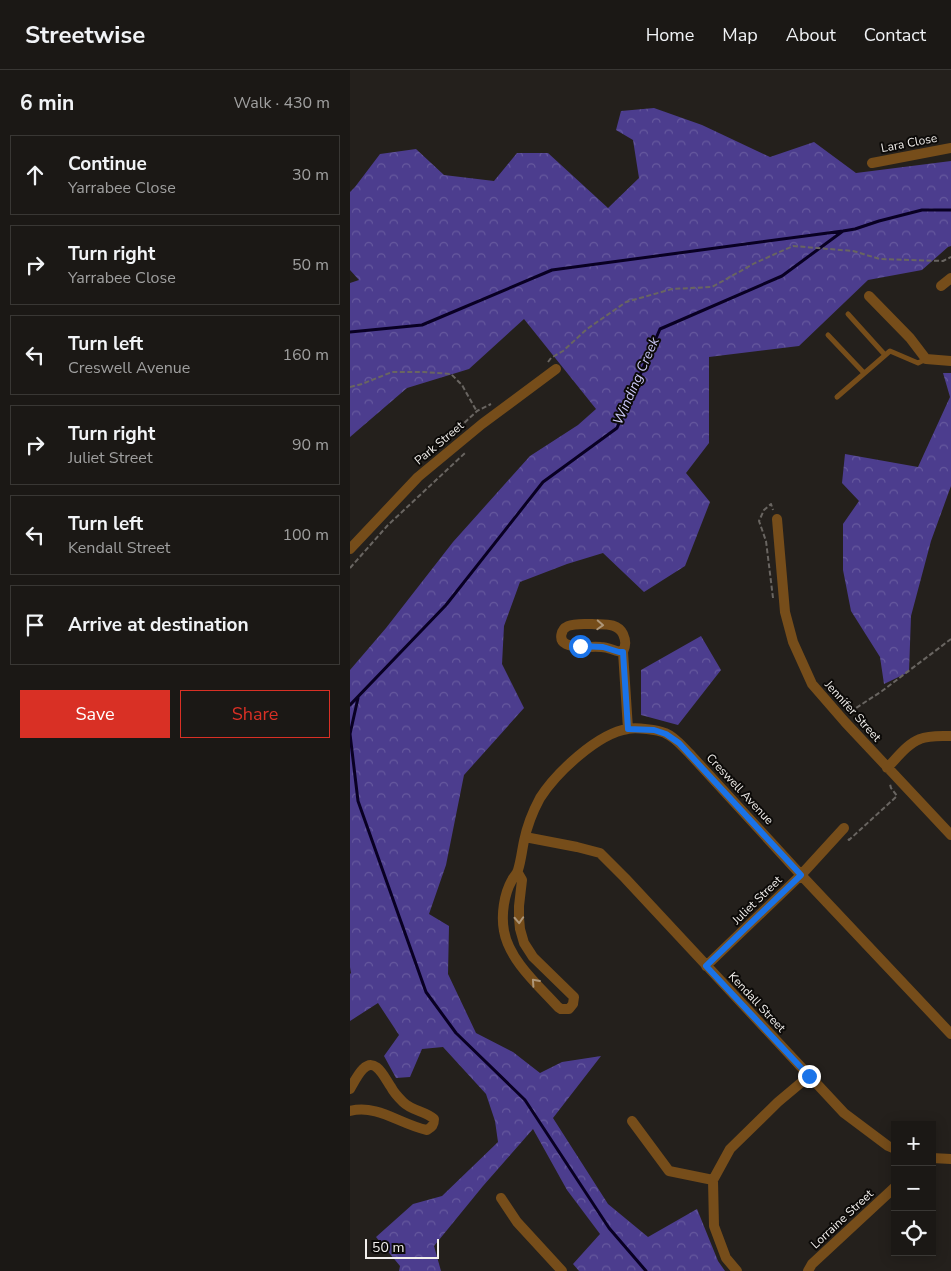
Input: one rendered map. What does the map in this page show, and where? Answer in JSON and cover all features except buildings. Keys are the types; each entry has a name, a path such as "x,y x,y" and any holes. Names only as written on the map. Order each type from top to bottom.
{"street":[{"name":"Lara Close","path":"872,163 951,148"},
{"path":"941,286 951,278"},
{"path":"869,296 910,338 926,358 951,361"},
{"name":"Park Street","path":"350,549 418,477 491,417 556,369"},
{"name":"Jennifer Street","path":"777,519 785,612 793,642 812,684 887,768 951,835"},
{"path":"623,652 603,647 568,645 562,639 562,632 564,628 572,625 585,624 616,626 620,629 626,645 623,652 628,729"},
{"name":"Creswell Avenue","path":"518,873 522,880 519,918 524,943 533,957 547,972 572,994 574,999 569,1009 558,1008 518,962 508,945 504,932 502,918 507,891 513,878 518,873 530,818 541,797 558,776 583,751 608,735 628,729 654,730 666,734 679,743 951,1034"},
{"path":"887,768 908,746 917,740 929,737 951,736"},
{"name":"Juliet Street","path":"706,966 801,875 844,828"},
{"name":"Kendall Street","path":"525,838 600,853 626,878 844,1113 891,1147"},
{"path":"350,1089 364,1069 373,1065 379,1068 390,1087 405,1104 410,1108 431,1116 434,1119 434,1124 427,1130 415,1128 382,1113 368,1109 350,1111"},
{"path":"736,1271 726,1258 714,1226 713,1180 730,1149 778,1102 809,1076"},
{"path":"632,1121 669,1171 713,1180"},
{"path":"936,1158 951,1159"},
{"name":"Lorraine Street","path":"808,1271 812,1264 891,1190"},
{"path":"501,1198 517,1222 562,1271"}],"lane":[{"path":"848,314 885,355"},
{"path":"828,335 864,373"},
{"path":"837,397 890,351 918,362 926,358"}],"path":[{"path":"551,358 587,329 626,302 672,289 712,287 755,262 793,246 852,251 880,259 943,261 951,258"},
{"path":"350,387 392,372 451,374 462,385 477,411"},
{"path":"483,408 491,417"},
{"path":"350,568 388,525 469,449"},
{"path":"841,718 882,691 951,639"},
{"path":"849,840 897,796 890,783"}],"green space":[{"path":"654,108 702,125 770,157 814,142 856,173 951,161 951,246 922,270 868,280 799,346 709,357 709,443 686,473 710,502 685,566 644,592 603,553 520,582 504,626 502,664 524,708 464,775 446,865 429,914 449,926 448,974 476,1033 513,1052 540,1073 562,1062 601,1056 553,1118 608,1204 648,1237 697,1209 718,1261 725,1271 579,1271 573,1264 600,1234 567,1190 533,1129 434,1246 441,1271 399,1271 400,1266 376,1237 413,1204 442,1196 498,1142 495,1121 486,1094 443,1047 422,1049 410,1077 396,1078 384,1056 399,1035 378,1003 350,1021 350,670 386,628 453,542 530,456 578,425 596,409 524,319 469,369 407,388 350,437 350,283 359,280 350,270 350,192 380,154 416,149 444,175 494,181 517,153 548,153 608,208 639,178 633,140 616,130 621,111"},
{"path":"943,373 951,373 951,486 931,541 911,616 909,672 884,684 880,657 851,611 843,570 843,524 859,501 842,483 845,454 918,467 950,397"},
{"path":"701,636 721,670 678,725 641,715 641,670"}],"waterway":[{"path":"350,332 422,325 552,270 843,231 922,210 951,210"},
{"name":"Winding Creek","path":"350,705 446,605 543,482 617,428 660,329 782,276 843,231"},
{"path":"350,734 358,698"},
{"path":"350,734 358,801 426,992 456,1033 525,1100 609,1228 646,1271"}],"route":[{"path":"580,646 603,647 623,652 628,729 654,730 666,734 679,743 801,875 706,966 809,1076"}]}
